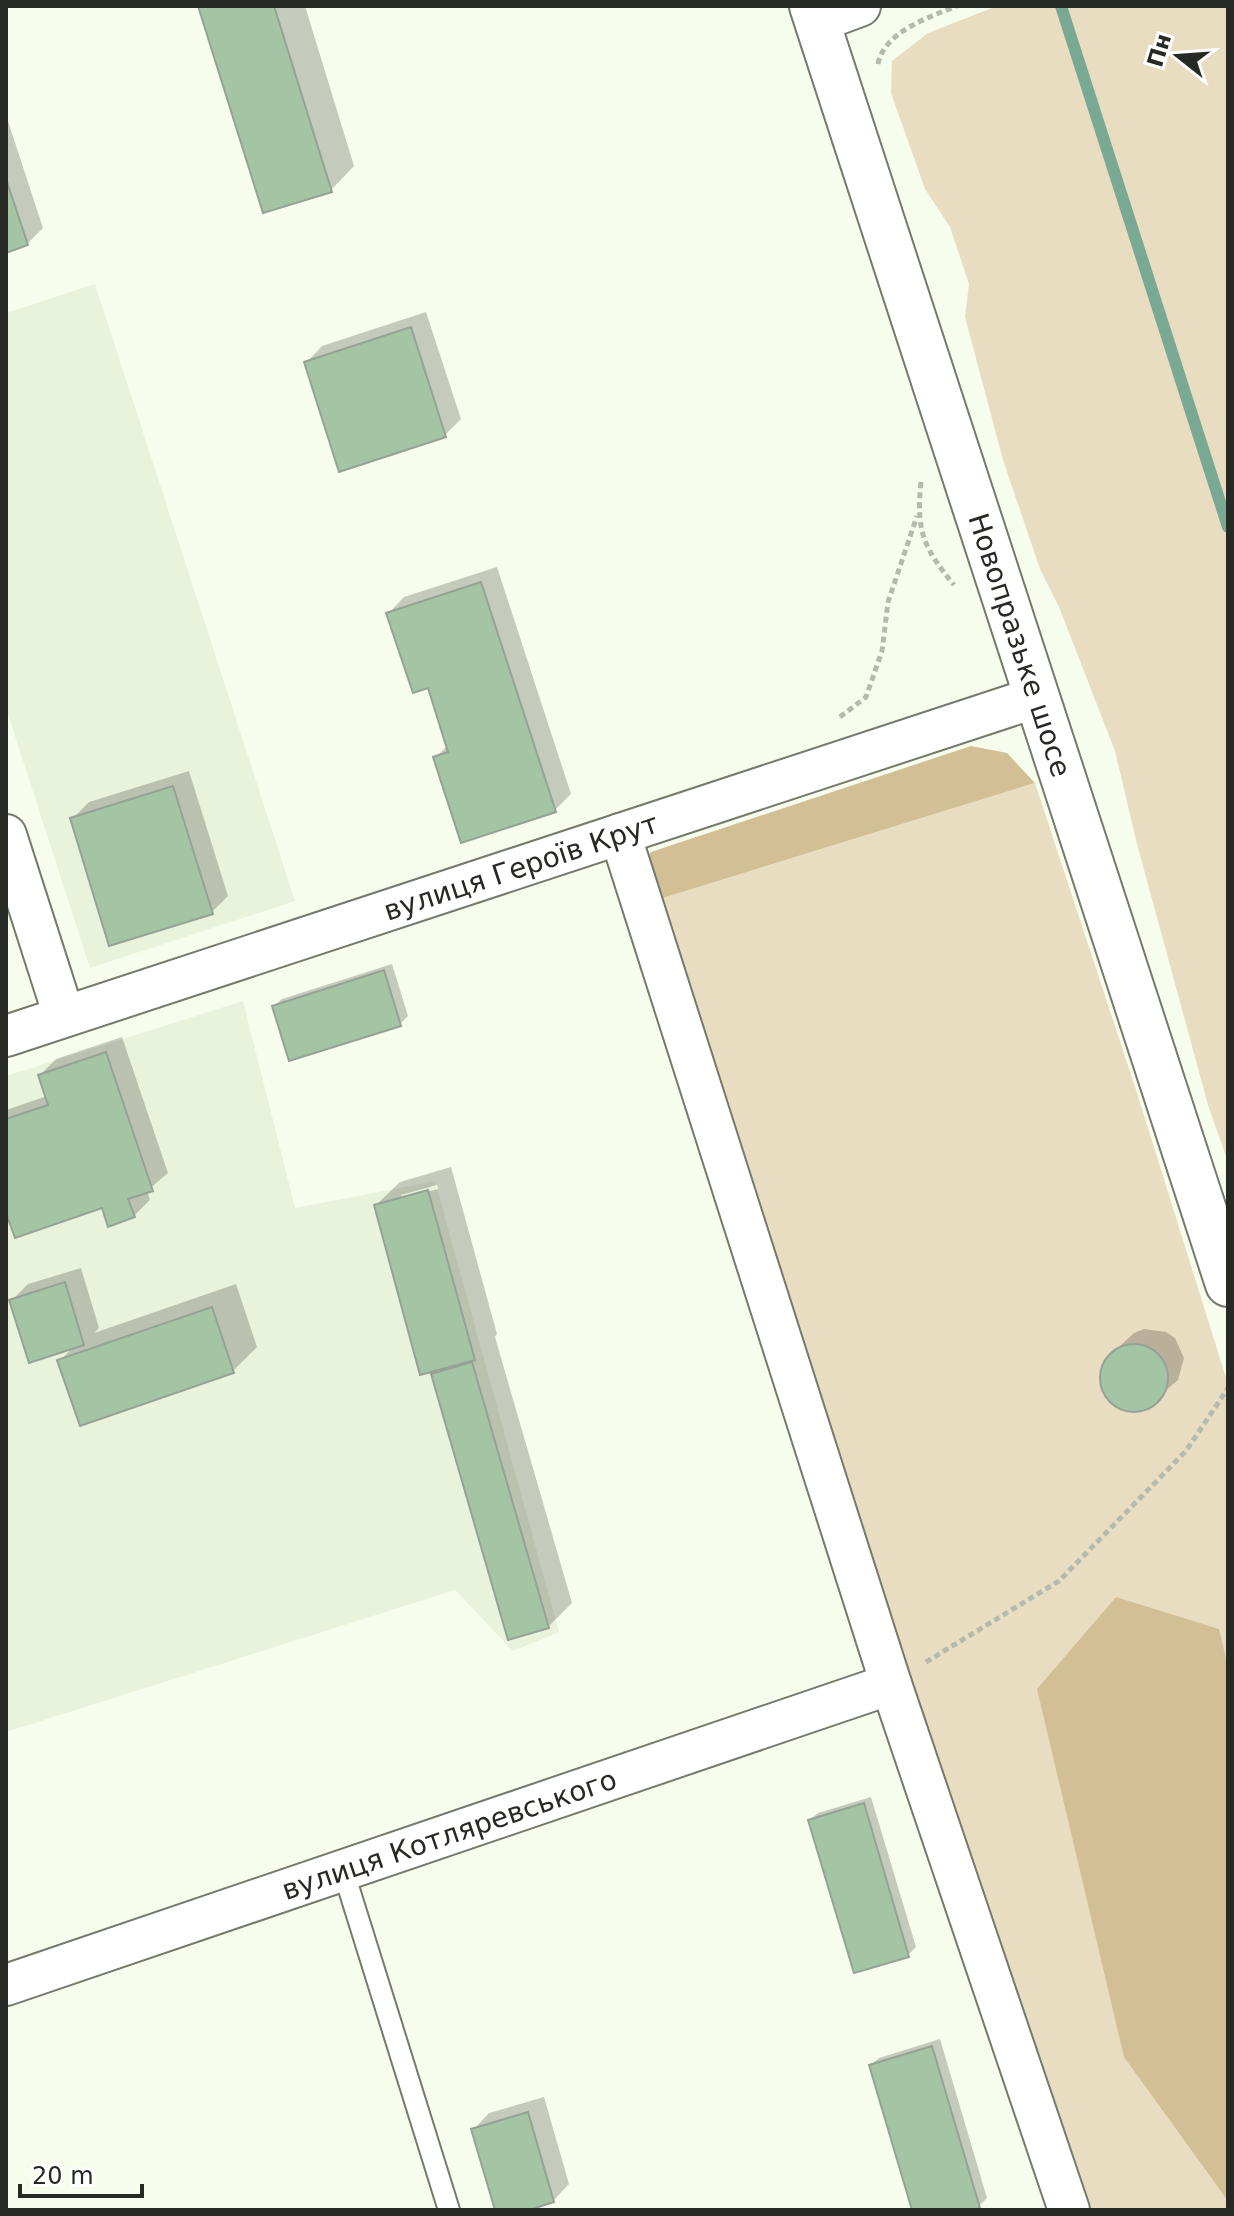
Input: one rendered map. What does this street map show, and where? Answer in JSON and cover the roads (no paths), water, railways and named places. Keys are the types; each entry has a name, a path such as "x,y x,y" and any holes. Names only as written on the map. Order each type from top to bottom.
{"main road":[{"name":"Новопразьке шосе","path":"814,14 1228,1284"}],"street":[{"path":"814,14 860,6"},
{"name":"вулиця Героїв Крут","path":"6,1036 1037,697"},
{"path":"620,834 891,1684 1069,2210"},
{"path":"6,835 64,1016"},
{"name":"вулиця Котляревського","path":"6,1985 891,1684"}],"lane":[{"path":"343,1870 449,2210"}],"waterway":[{"path":"1061,6 1228,527"}]}
